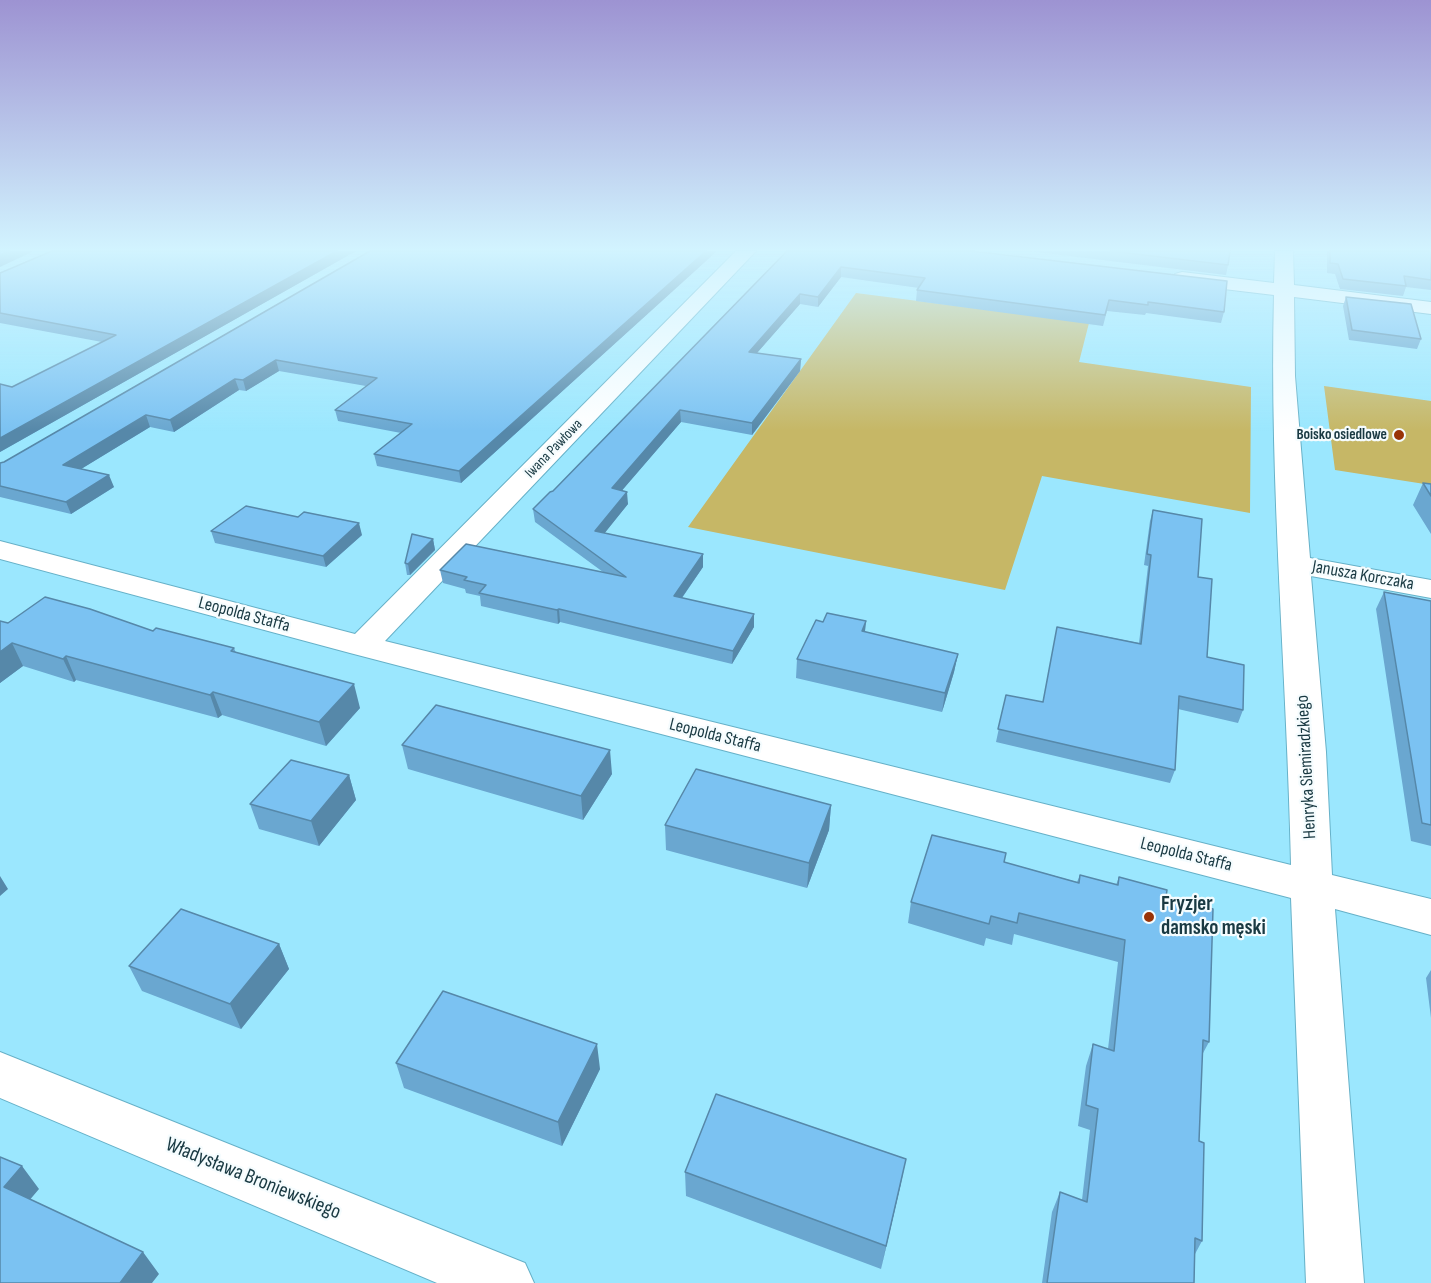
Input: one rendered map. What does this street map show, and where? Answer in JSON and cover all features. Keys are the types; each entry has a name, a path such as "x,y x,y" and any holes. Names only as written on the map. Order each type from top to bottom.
{"street":[{"name":"Iwana Pawłowa","path":"362,646 689,311"},
{"name":"Henryka Siemiradzkiego","path":"1284,311 1283,376 1307,752 1312,886 1335,1283"},
{"name":"Leopolda Staffa","path":"0,550 362,646 1431,917"},
{"name":"Janusza Korczaka","path":"1295,564 1431,589"},
{"name":"Władysława Broniewskiego","path":"0,1075 506,1283"}],"shaded area":[{"path":"843,311 995,311 1089,323 1079,362 1251,387 1250,513 1042,476 1005,590 688,527"},
{"path":"1324,386 1431,401 1431,485 1335,470"}],"building":[{"path":"0,311 229,311 0,438 0,384 12,387 116,335 0,313"},
{"path":"266,311 639,311 459,471 374,454 412,424 335,410 377,378 276,360 243,380 235,379 170,420 146,415 63,465 109,475 66,502 0,486 0,463"},
{"path":"729,311 785,311 749,352 801,359 752,423 680,410 612,488 627,492 595,531 703,554 674,596 754,614 733,651 559,609 479,593 486,585 464,580 467,577 440,570 466,544 626,577 533,509"},
{"path":"1074,311 1106,311 1105,315"},
{"path":"1349,311 1413,311 1421,339 1352,330"},
{"path":"1423,483 1431,484 1431,496"},
{"path":"246,506 298,517 304,512 359,523 323,556 211,531"},
{"path":"1153,510 1202,519 1198,577 1212,579 1207,657 1244,665 1243,710 1179,696 1175,770 998,729 1006,695 1043,702 1057,627 1141,644 1151,555 1147,554"},
{"path":"412,534 433,539 408,564 405,563"},
{"path":"1384,592 1431,601 1431,825 1422,823"},
{"path":"45,597 90,609 153,631 156,628 234,648 231,651 354,684 319,722 213,692 210,695 66,656 63,659 12,643 0,652 0,621 8,623"},
{"path":"827,613 866,621 862,631 958,654 945,693 797,659 816,620 823,622"},
{"path":"436,705 610,750 581,796 402,745"},
{"path":"291,760 349,775 311,821 250,804"},
{"path":"696,769 831,805 809,863 665,825"},
{"path":"932,835 1006,853 1004,862 1079,883 1080,875 1118,885 1119,877 1167,890 1166,897 1213,909 1209,1042 1203,1040 1199,1141 1204,1143 1202,1241 1195,1238 1194,1283 1047,1283 1060,1192 1087,1202 1098,1109 1086,1105 1093,1044 1114,1051 1125,940 1019,913 1017,923 991,916 989,924 911,902"},
{"path":"181,909 279,944 230,1004 129,966"},
{"path":"443,991 597,1044 558,1122 396,1063"},
{"path":"716,1094 906,1159 886,1246 685,1172"},
{"path":"0,1157 22,1166 4,1187 143,1252 120,1283 0,1283"}],"place":[{"name":"Boisko osiedlowe","path":"1399,435"},
{"name":"Fryzjer damsko męski","path":"1149,917"}]}
